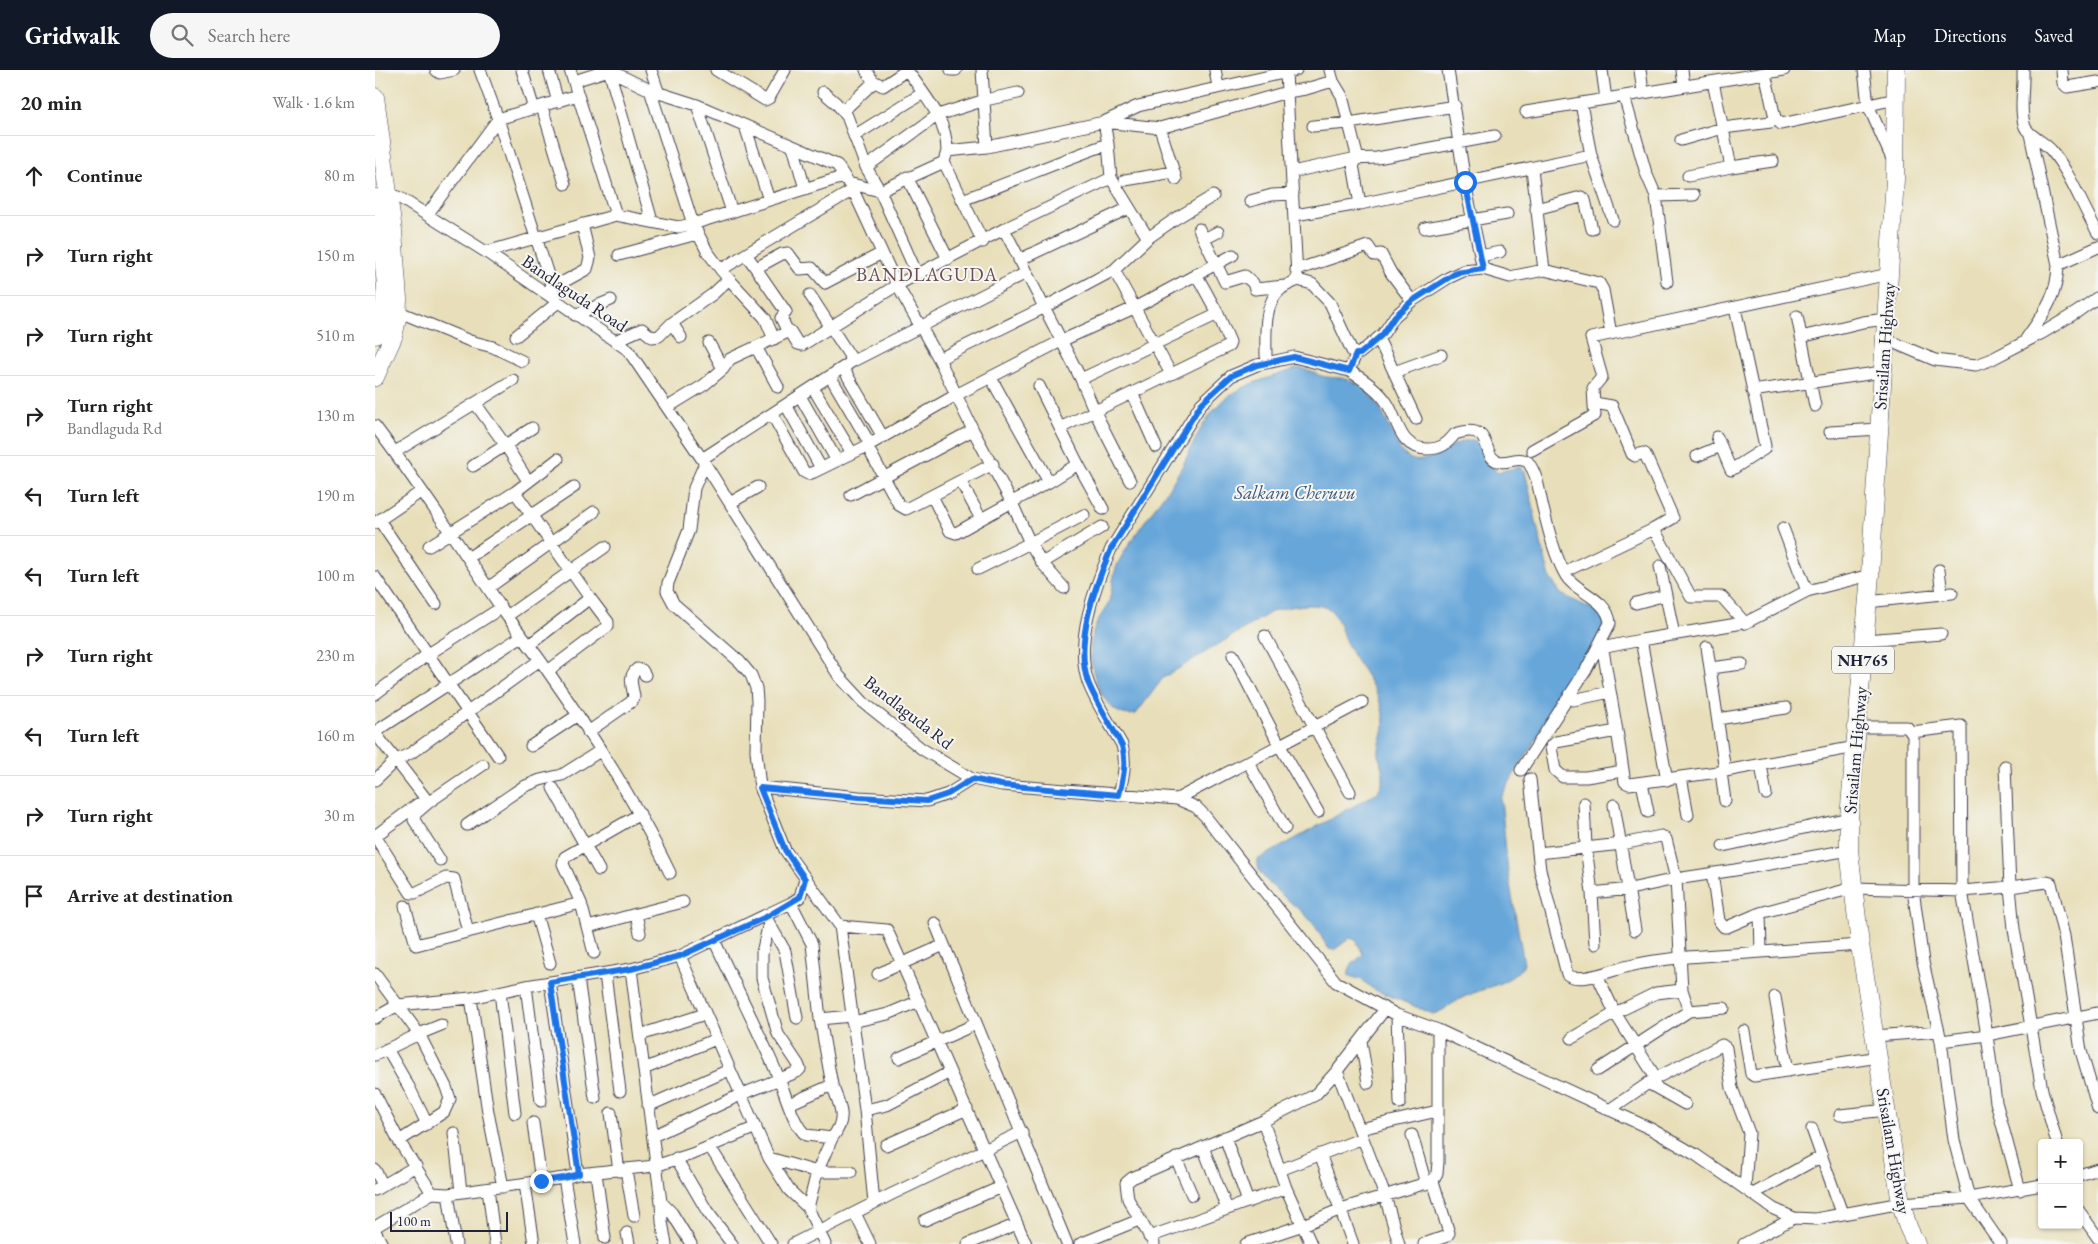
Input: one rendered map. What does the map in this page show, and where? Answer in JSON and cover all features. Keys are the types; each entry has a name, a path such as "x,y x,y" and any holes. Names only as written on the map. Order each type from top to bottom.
{"highway":[{"name":"Srisailam Highway","path":"1895,70 1895,167 1889,274 1870,575 1849,818 1849,850 1860,946 1901,1203 1908,1227 1916,1244"},
{"path":"375,97 378,193 386,284 384,306 375,335"},
{"path":"375,377 393,337 397,311 397,281 378,193"}],"street":[{"path":"436,70 440,74 454,70"},
{"path":"480,70 498,119 557,303 517,336"},
{"path":"522,70 538,108 565,184"},
{"path":"549,70 558,102"},
{"path":"609,70 652,220"},
{"path":"616,214 572,76 609,70 655,92 697,105 835,162 848,184 897,285 939,359 973,430 993,464 1030,543 1042,563 1064,588"},
{"path":"651,70 655,92 695,229 725,274 765,318 775,339"},
{"path":"716,70 765,100 769,98 785,70"},
{"path":"866,70 874,82 883,86 907,70 938,115 947,139 945,157 962,200 983,242"},
{"path":"951,70 956,70"},
{"path":"981,70 985,100 987,148"},
{"path":"1215,70 1218,87"},
{"path":"1448,70 1455,106 1465,182 1483,269"},
{"path":"1602,70 1605,99"},
{"path":"1641,70 1643,92"},
{"path":"1682,70 1684,86"},
{"path":"1526,112 1684,86 1719,77 1784,70"},
{"path":"1864,70 1868,105 1895,167"},
{"path":"2023,70 2023,116 2025,126 2030,134 2057,265 2057,282 2051,304 2025,340"},
{"path":"2062,70 2063,83 2067,87 2098,82"},
{"path":"619,255 695,229 731,212 836,178 848,184 880,191 945,157 1104,122 1138,106 1291,71 1287,92 1287,124 1295,215 1294,278 1275,296 1271,304 1265,334 1266,356"},
{"path":"1765,73 1775,118 1781,124 1896,99"},
{"path":"1104,122 1160,128 1287,92 1306,89 1332,76 1342,96 1349,124 1360,204"},
{"path":"1719,77 1723,128 1731,167"},
{"path":"843,111 874,82"},
{"path":"823,92 843,111 866,167 880,191 917,274"},
{"path":"854,136 923,93"},
{"path":"866,167 938,115 985,100 1018,93"},
{"path":"427,215 498,119 578,95"},
{"path":"1625,96 1646,174 1657,196 1667,282"},
{"path":"1581,104 1591,155 1613,220"},
{"path":"697,105 731,212"},
{"path":"1313,126 1349,124 1455,106"},
{"path":"1104,122 1109,144 1111,178 1148,238"},
{"path":"1681,140 1723,128 1771,122"},
{"path":"745,126 769,200"},
{"path":"1125,180 1175,175 1160,128"},
{"path":"2030,134 2043,141 2055,154 2079,194 2098,233"},
{"path":"1292,172 1355,159 1377,158 1495,136"},
{"path":"962,200 1004,185 1057,162 1109,144"},
{"path":"793,146 805,189"},
{"path":"1295,215 1360,204 1591,155"},
{"path":"1688,176 1773,161"},
{"path":"1532,169 1544,270"},
{"path":"907,177 948,259"},
{"path":"668,407 704,385 723,369 730,359 792,331 798,344 802,345 917,274 983,242 1004,229 1111,178"},
{"path":"615,341 642,329 652,337 656,337 672,323 713,294 725,274 746,254 848,184"},
{"name":"Bandlaguda Road","path":"378,193 400,198 486,252 557,303 628,350 704,461"},
{"path":"1251,202 1272,195 1293,194"},
{"path":"1657,196 1694,195"},
{"path":"939,359 1043,308 1114,270 1148,238 1213,196"},
{"path":"1536,209 1581,197 1585,200 1593,229"},
{"path":"1019,260 1129,208"},
{"path":"486,252 616,214 652,220 681,228 695,229"},
{"path":"1425,228 1473,218 1507,214"},
{"path":"551,286 572,278 587,269 590,258 582,224"},
{"path":"1004,229 1081,379 1095,412 1130,481"},
{"path":"1218,232 1202,234 1225,282 1245,276 1253,283 1255,289 1294,278 1368,246 1374,255 1381,254 1391,273 1412,301"},
{"path":"2057,265 2098,247"},
{"path":"1480,256 1500,252"},
{"path":"756,268 782,254 788,253 800,269 812,268 825,283 882,253"},
{"path":"746,254 786,312 781,318 788,332"},
{"path":"772,414 804,472 808,474 868,445 1061,341 1136,307 1233,256"},
{"path":"1356,354 1360,354 1378,338 1395,316 1412,301 1456,273 1483,269 1510,277 1544,270 1599,283 1603,290 1611,334"},
{"path":"1114,270 1136,307 1171,374"},
{"path":"875,1203 865,1110 840,926 785,850 760,788 756,751 756,688 751,675 740,662 674,604 667,591 668,583 689,530 694,488 704,461 853,361 1026,273"},
{"path":"1060,428 1230,345 1218,314 1196,274"},
{"path":"1532,450 1595,415 1593,388 1601,381 1602,374 1591,338 1889,274"},
{"path":"1294,278 1312,284 1330,304 1352,351 1356,354"},
{"path":"810,295 853,361"},
{"path":"1885,339 1935,360 1976,365 1990,360 2077,312 2098,297"},
{"path":"575,315 611,300"},
{"path":"1697,456 1719,442 1729,469 1733,471 1764,447 1735,308"},
{"path":"397,311 470,341 493,347 522,361"},
{"path":"1081,379 1218,314"},
{"path":"1797,316 1815,406"},
{"path":"1801,337 1863,322 1886,319"},
{"path":"672,323 681,337"},
{"path":"1378,338 1416,419"},
{"path":"709,344 723,369"},
{"path":"756,347 778,387"},
{"path":"1349,371 1356,354"},
{"path":"1394,372 1441,355"},
{"path":"1119,795 1125,765 1125,754 1088,682 1084,651 1086,623 1103,569 1111,549 1201,404 1231,376 1257,365 1294,357 1349,371 1363,378 1387,403 1405,440 1414,448 1436,449 1449,442 1455,434 1463,431 1475,431 1481,434 1493,458 1497,461 1508,461 1516,458 1528,462 1537,479 1544,513 1566,576 1604,608 1610,615 1610,623 1586,670 1521,770"},
{"path":"843,368 883,436"},
{"path":"1752,391 1882,372"},
{"path":"830,376 899,505 906,509 993,464"},
{"path":"991,378 1049,482"},
{"path":"395,452 513,380"},
{"path":"1039,386 1103,509"},
{"path":"813,388 852,453"},
{"path":"1390,399 1403,392"},
{"path":"1132,393 1156,446"},
{"path":"800,396 837,460"},
{"path":"475,402 528,481"},
{"path":"787,404 821,468"},
{"path":"1572,568 1673,518 1645,454 1635,456 1632,454 1612,406 1600,404 1594,406"},
{"path":"375,426 578,715 640,814 670,873"},
{"path":"473,466 532,428"},
{"path":"1830,432 1879,429"},
{"path":"851,495 973,430"},
{"path":"429,546 515,492 558,459"},
{"name":"Bandlaguda Rd","path":"704,461 839,676 863,702 921,749 972,779 1001,785 1177,800"},
{"path":"932,496 951,533 956,534 1078,464"},
{"path":"961,482 981,519"},
{"path":"468,558 574,487"},
{"path":"730,503 758,487"},
{"path":"422,491 377,522 436,604"},
{"path":"515,492 608,622 608,626 548,672"},
{"path":"488,588 594,512"},
{"path":"978,569 1084,515"},
{"path":"1042,563 1102,527"},
{"path":"1783,528 1807,591"},
{"path":"1654,529 1691,597 1722,597 1745,623 1807,591 1870,575"},
{"path":"375,694 427,655 571,572 605,547"},
{"path":"1660,566 1673,635"},
{"path":"1867,602 1947,594 1939,570"},
{"path":"376,582 498,756"},
{"path":"1636,603 1666,595"},
{"path":"427,800 375,733 448,684 525,640 590,598"},
{"path":"1737,624 1606,646 1603,650 1625,782 1627,784 1667,780 1805,758 1815,753 1855,751"},
{"path":"1865,640 1941,634"},
{"path":"1265,636 1350,792"},
{"path":"1641,640 1667,780"},
{"path":"1707,647 1717,719 1725,801"},
{"path":"1233,655 1280,746 1318,812"},
{"path":"375,780 395,761 411,753 540,660"},
{"path":"1710,668 1742,664"},
{"path":"588,732 631,702 634,697 631,680 633,672 642,670 645,675"},
{"path":"1573,700 1610,692"},
{"path":"1177,800 1362,702"},
{"path":"1717,719 1786,708"},
{"path":"531,746 578,715"},
{"path":"1912,732 1961,726 1962,890 1987,1035 1996,1102 2020,1190"},
{"path":"1857,727 1907,727 1912,732 1913,889 1923,962 1940,1036 1954,1140 1969,1198 2001,1244"},
{"path":"1617,731 1555,742 1551,747 1555,770 1563,777 1586,777 1623,772"},
{"path":"467,825 523,787 562,775 600,751"},
{"path":"1248,762 1285,828"},
{"path":"468,931 454,879 446,878 415,893 411,893 375,836 427,800 483,765"},
{"path":"1761,765 1766,794"},
{"path":"2005,766 2010,887 2014,929 2042,1090 2056,1139"},
{"path":"1681,777 1688,815"},
{"path":"760,788 927,801 948,794 972,779"},
{"path":"1530,779 1540,870 1567,974 1574,978 1597,975 1628,966 1679,958 1860,946"},
{"path":"1642,783 1648,812"},
{"path":"553,788 599,870"},
{"path":"427,800 415,814 414,820 441,860"},
{"path":"1177,800 1196,807 1209,821 1286,922 1336,982 1397,1015 1438,1030 1651,1129 1696,1155 1774,1209 1795,1218 1816,1219 1901,1203 1969,1198 2038,1186"},
{"path":"1584,802 1595,944"},
{"path":"1615,805 1630,889 1635,930"},
{"path":"594,953 581,903 563,864 565,857 640,814"},
{"path":"1723,846 1849,818"},
{"path":"1539,853 1622,844 1664,837 1668,841 1675,879 1682,990 1689,1011"},
{"path":"1592,893 1630,889 1675,879 1849,850"},
{"path":"1712,873 1719,918 1724,927 1732,926 1760,913 1853,888 1962,890 2010,887 2047,882 2052,885 2064,936 2081,1051 2098,1109"},
{"path":"375,1018 398,1005 471,998 526,986 631,969 680,956 714,940 767,920 800,897 805,879"},
{"path":"588,927 683,902"},
{"path":"405,906 416,944 581,903"},
{"path":"791,904 812,944 820,1018 832,1085 841,1111 842,1120 817,1172 807,1208"},
{"path":"1760,913 1761,952"},
{"path":"536,914 550,963"},
{"path":"636,914 640,933"},
{"path":"767,920 785,952 797,1018"},
{"path":"653,1136 779,1078 797,1072 799,1069 798,1064 778,1034 762,978 762,953 767,920"},
{"path":"935,923 1023,1132 1067,1244"},
{"path":"840,926 887,930 1026,1244"},
{"path":"714,940 803,1132 811,1136 832,1138"},
{"path":"877,974 944,945"},
{"path":"680,956 769,1158 789,1190 807,1208 825,1244"},
{"path":"631,969 661,1202 661,1222 666,1244"},
{"path":"375,974 419,1034 450,1099 444,1112 399,1141"},
{"path":"605,974 620,1091"},
{"path":"1597,975 1615,1013 1637,1045 1652,1081 1685,1104"},
{"path":"578,978 595,1098"},
{"path":"550,982 579,1174"},
{"path":"526,986 541,1101"},
{"path":"1572,1038 1615,1013 1656,994 1682,990"},
{"path":"500,992 515,1113"},
{"path":"1775,997 1788,1071"},
{"path":"471,998 488,1112 503,1187"},
{"path":"820,1018 852,1019 888,1014 919,1001"},
{"path":"1598,1070 1689,1011 1724,1008"},
{"path":"1286,1188 1227,1209 1151,1240 1128,1199 1126,1183 1132,1178 1176,1158 1263,1122 1315,1095 1361,1042 1385,1009"},
{"path":"1875,1036 1987,1035 2098,1013"},
{"path":"640,1035 705,1014"},
{"path":"1397,1015 1400,1103"},
{"path":"899,1058 976,1024"},
{"path":"375,1055 441,1025"},
{"path":"1246,1244 1303,1225 1341,1209 1430,1182 1437,1173 1438,1030"},
{"path":"1744,1031 1751,1074 1757,1076 1879,1057"},
{"path":"644,1069 716,1039"},
{"path":"1361,1042 1368,1083"},
{"path":"1609,1110 1652,1081 1723,1044 1726,1048 1732,1088 1749,1133 1749,1191"},
{"path":"387,1049 427,1124"},
{"path":"648,1106 729,1070"},
{"path":"1337,1071 1385,1196 1399,1244"},
{"path":"865,1110 887,1106 950,1072"},
{"path":"789,1104 832,1085"},
{"path":"376,1097 399,1141 432,1193"},
{"path":"886,1145 967,1109"},
{"path":"1840,1115 1887,1110"},
{"path":"1280,1170 1320,1154 1362,1133 1437,1111"},
{"path":"611,1113 622,1170 634,1216"},
{"path":"1263,1122 1286,1188 1311,1244"},
{"path":"533,1123 541,1181"},
{"path":"375,1227 432,1193 448,1194 525,1184 579,1174 655,1166 711,1147 756,1127"},
{"path":"1812,1129 1843,1213"},
{"path":"793,1244 1023,1132"},
{"path":"454,1133 461,1191"},
{"path":"1411,1135 1434,1189 1449,1233 1447,1236 1432,1243"},
{"path":"1225,1138 1248,1202"},
{"path":"711,1147 771,1244"},
{"path":"1203,1147 1227,1209"},
{"path":"1320,1154 1353,1244"},
{"path":"1749,1191 1822,1156"},
{"path":"676,1158 707,1211 732,1244"},
{"path":"769,1158 817,1172 851,1172"},
{"path":"1176,1158 1192,1194"},
{"path":"375,1170 379,1188 416,1166"},
{"path":"2083,1174 2098,1169"},
{"path":"596,1173 605,1238"},
{"path":"564,1178 575,1244"},
{"path":"525,1184 534,1244"},
{"path":"925,1220 1001,1187"},
{"path":"487,1188 495,1244"},
{"path":"448,1194 456,1244"},
{"path":"661,1202 672,1213 691,1244"},
{"path":"855,1213 870,1244"},
{"path":"2083,1217 2098,1238"},
{"path":"1744,1244 1795,1218"},
{"path":"1080,1244 1093,1242 1139,1220"},
{"path":"969,1244 1017,1224"},
{"path":"375,1231 382,1244"}],"water":[{"name":"Salkam Cheruvu","path":"1298,368 1323,376 1346,379 1363,388 1381,410 1401,451 1413,460 1431,457 1468,440 1480,443 1497,472 1520,467 1525,471 1550,578 1561,594 1600,613 1605,623 1573,680 1501,798 1508,873 1524,964 1512,977 1468,995 1433,1014 1373,989 1362,980 1349,976 1351,966 1363,954 1356,940 1350,938 1334,950 1329,949 1313,923 1269,883 1258,867 1257,860 1377,793 1382,782 1383,774 1379,750 1384,724 1383,712 1375,691 1351,652 1332,612 1317,605 1293,606 1273,611 1163,678 1136,714 1127,715 1115,710 1100,691 1094,674 1091,655 1092,636 1096,624 1108,604 1118,563 1183,465 1207,418 1220,404 1237,391"}],"district":[{"name":"BANDLAGUDA","path":"927,274"}],"route":[{"path":"541,1181 579,1174 550,982 631,969 680,956 766,917 800,897 805,879 785,850 760,788 927,801 948,794 972,779 1001,785 1119,795 1125,765 1125,754 1088,682 1084,651 1086,623 1111,549 1201,404 1231,376 1257,365 1282,358 1294,357 1349,371 1356,354 1360,354 1383,334 1399,311 1412,301 1456,273 1483,269 1465,182"}]}
